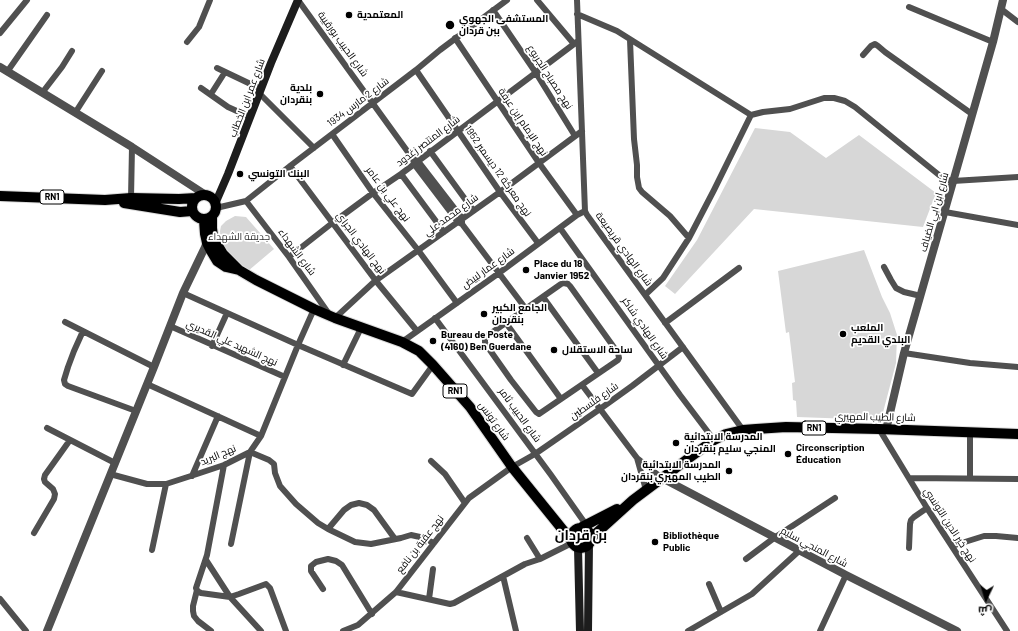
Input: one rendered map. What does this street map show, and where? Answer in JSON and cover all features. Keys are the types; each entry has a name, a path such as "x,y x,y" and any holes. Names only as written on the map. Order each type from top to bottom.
{"main road":[{"name":"شارع عمر ابن الخطاب","path":"211,209 228,174 260,91 298,0"},
{"name":"RN1","path":"0,196 105,200 131,198 179,199 196,198 202,195 211,209 213,236 223,254 239,270 256,280 314,308"},
{"path":"196,198 192,204 192,211 197,217 211,209"},
{"name":"RN1","path":"105,200 180,212 192,211"},
{"name":"RN1","path":"211,209 205,234 211,252 216,261 226,267 239,270"},
{"name":"شارع تونس","path":"314,308 332,317 402,342 419,352 433,365 470,408 512,467 557,524 577,536"},
{"name":"شارع الطيب المهيري","path":"632,500 714,440 726,434 743,430 786,427 1018,434"},
{"name":"RN1","path":"577,536 632,500"},
{"name":"RN1","path":"577,536 582,548 632,500"},
{"name":"RN1","path":"577,536 589,531 590,541"},
{"path":"577,536 580,631"},
{"path":"588,631 590,541"}],"street":[{"path":"0,33 27,0"},
{"path":"187,42 199,27 210,0"},
{"name":"شارع الحبيب بورقيبة","path":"298,0 415,161 526,309"},
{"name":"شارع 2 مارس 1934","path":"211,209 246,201 416,70 455,38 507,0"},
{"path":"537,0 576,42"},
{"name":"شارع الهادي قريصيعة","path":"577,0 578,14 576,42 582,131 585,211 743,430"},
{"name":"شارع ابن ابي الضياف","path":"882,429 993,42 1003,0"},
{"path":"909,7 993,42"},
{"path":"1001,9 1018,22"},
{"name":"نهج مصباح الجربوع","path":"493,10 536,73 575,136"},
{"path":"578,14 617,31 751,115 790,109 824,98 834,98 855,106 939,175 948,180 953,181 1018,177"},
{"path":"47,15 4,70 132,147 211,209"},
{"name":"نهج الإمام إبن عرفة","path":"455,38 539,163 577,214"},
{"path":"630,40 634,139 639,188 670,216 689,238"},
{"name":"شارع المنتصر زغدود","path":"289,257 401,174 415,161 498,102 576,42"},
{"path":"863,55 871,46 875,44 972,114"},
{"path":"42,93 72,51"},
{"path":"217,68 260,91 314,148"},
{"name":"نهج معركة 12 ديسمبر 1952","path":"416,70 500,192 538,243"},
{"path":"75,113 102,71"},
{"path":"211,94 224,72"},
{"path":"201,88 228,107 250,117"},
{"path":"645,295 664,278 689,238 751,115"},
{"name":"شارع محمد علي","path":"332,317 376,281 461,221 473,210 500,192 582,131"},
{"name":"نهج علي بن عامر","path":"332,134 374,193 457,303"},
{"path":"131,198 132,147"},
{"path":"430,151 473,210"},
{"name":"نهج الهادي الجراي","path":"290,166 376,281 417,331"},
{"path":"401,174 444,232"},
{"name":"شارع الشهداء","path":"246,201 332,317"},
{"name":"شارع عمار لبيض","path":"402,342 499,273 577,214 585,211"},
{"path":"945,212 1018,225"},
{"name":"شارع الهادي شاكر","path":"560,228 714,440"},
{"path":"47,631 148,384 170,326 207,243"},
{"path":"884,267 896,288 904,292 921,296"},
{"path":"665,323 739,268"},
{"path":"561,284 568,284 619,356 618,360 541,413 537,413 487,346 485,339 487,336 543,297 561,284"},
{"path":"184,293 298,346 412,394 433,365"},
{"path":"543,297 598,373"},
{"name":"نهج البريد","path":"110,474 147,484 166,484 224,464 250,452 261,436 314,308"},
{"path":"212,346 228,313"},
{"name":"شارع الحبيب ثامر","path":"435,318 535,454 577,536"},
{"path":"66,322 154,367"},
{"path":"506,323 561,399"},
{"name":"نهج الشهيد علي القديري","path":"170,326 212,346 285,377"},
{"path":"344,365 361,328"},
{"path":"83,331 68,367 64,380 65,384 136,411"},
{"name":"شارع فلسطين","path":"512,467 535,454 600,409 683,347"},
{"path":"904,353 970,363 1018,367"},
{"path":"148,384 261,436"},
{"path":"582,384 637,458 662,478"},
{"path":"192,476 218,416"},
{"path":"47,428 115,463"},
{"name":"نهج خير الدين التونسي","path":"882,429 927,508 1007,631"},
{"path":"970,432 970,478"},
{"path":"34,533 54,499 55,494 53,489 45,482 44,475 70,440"},
{"path":"232,544 250,452 269,460 274,464 275,473 280,486 296,504 318,523 328,529 355,542 371,544 415,535 434,543"},
{"path":"637,458 646,490"},
{"path":"431,461 445,474 465,503"},
{"path":"210,631 194,616 193,606 197,590 196,588 206,560 224,464"},
{"name":"نهج عقبة بن نافع","path":"343,631 359,628 396,592 469,498 512,467"},
{"name":"شارع المنجي سليم","path":"662,478 774,538 957,631"},
{"path":"909,478 1018,479"},
{"path":"152,550 166,484"},
{"path":"746,558 835,498"},
{"path":"328,529 344,510 351,505 359,503 368,505 374,510 395,539"},
{"path":"909,548 911,520 927,508"},
{"path":"396,592 450,604 454,603 525,564 540,559 577,536"},
{"path":"952,546 984,536 1018,538"},
{"path":"527,538 540,559"},
{"path":"688,631 752,594 800,551"},
{"path":"323,589 311,571 312,566 316,562 328,559 336,561 342,565 372,614"},
{"path":"206,560 230,596 261,631"},
{"path":"429,599 432,569"},
{"path":"820,631 846,575"},
{"path":"503,576 516,631"},
{"path":"197,590 201,593 230,596 266,584 270,588 286,631"},
{"path":"709,584 721,612"},
{"path":"1,602 26,631"}],"green space":[{"path":"755,128 790,132 826,158 859,135 936,193 923,227 754,209 675,294 665,286 697,240"},
{"name":"جديقة الشهداء","path":"235,216 246,217 274,249 248,271 221,246 221,226"},
{"name":"الملعب البلدي القديم","path":"864,250 882,297 890,313 897,335 896,363 881,420 797,417 796,401 793,400 792,383 795,382 789,332 786,333 778,271"}],"place":[{"name":"المعتمدية","path":"349,15"},
{"name":"المستشفى الجهوي ببن قردان","path":"450,25"},
{"name":"بلدية بنقردان","path":"320,94"},
{"name":"البنك التونسي","path":"240,174"},
{"name":"Place du 18 Janvier 1952","path":"526,270"},
{"name":"الجامع الكبير بنقردان","path":"484,314"},
{"name":"الملعب البلدي القديم","path":"843,334"},
{"name":"Bureau de Poste (4160) Ben Guerdane","path":"433,341"},
{"name":"ساحة الاستقلال","path":"554,350"},
{"name":"المدرسة الابتدائية المنجي سليم بنقردان","path":"676,443"},
{"name":"Circonscription Éducation","path":"788,454"},
{"name":"المدرسة الابتدائية الطيب المهيري بنقردان","path":"729,471"},
{"name":"Bibliothèque Public","path":"655,542"}],"district":[{"name":"بن قردان","path":"581,535"}]}
